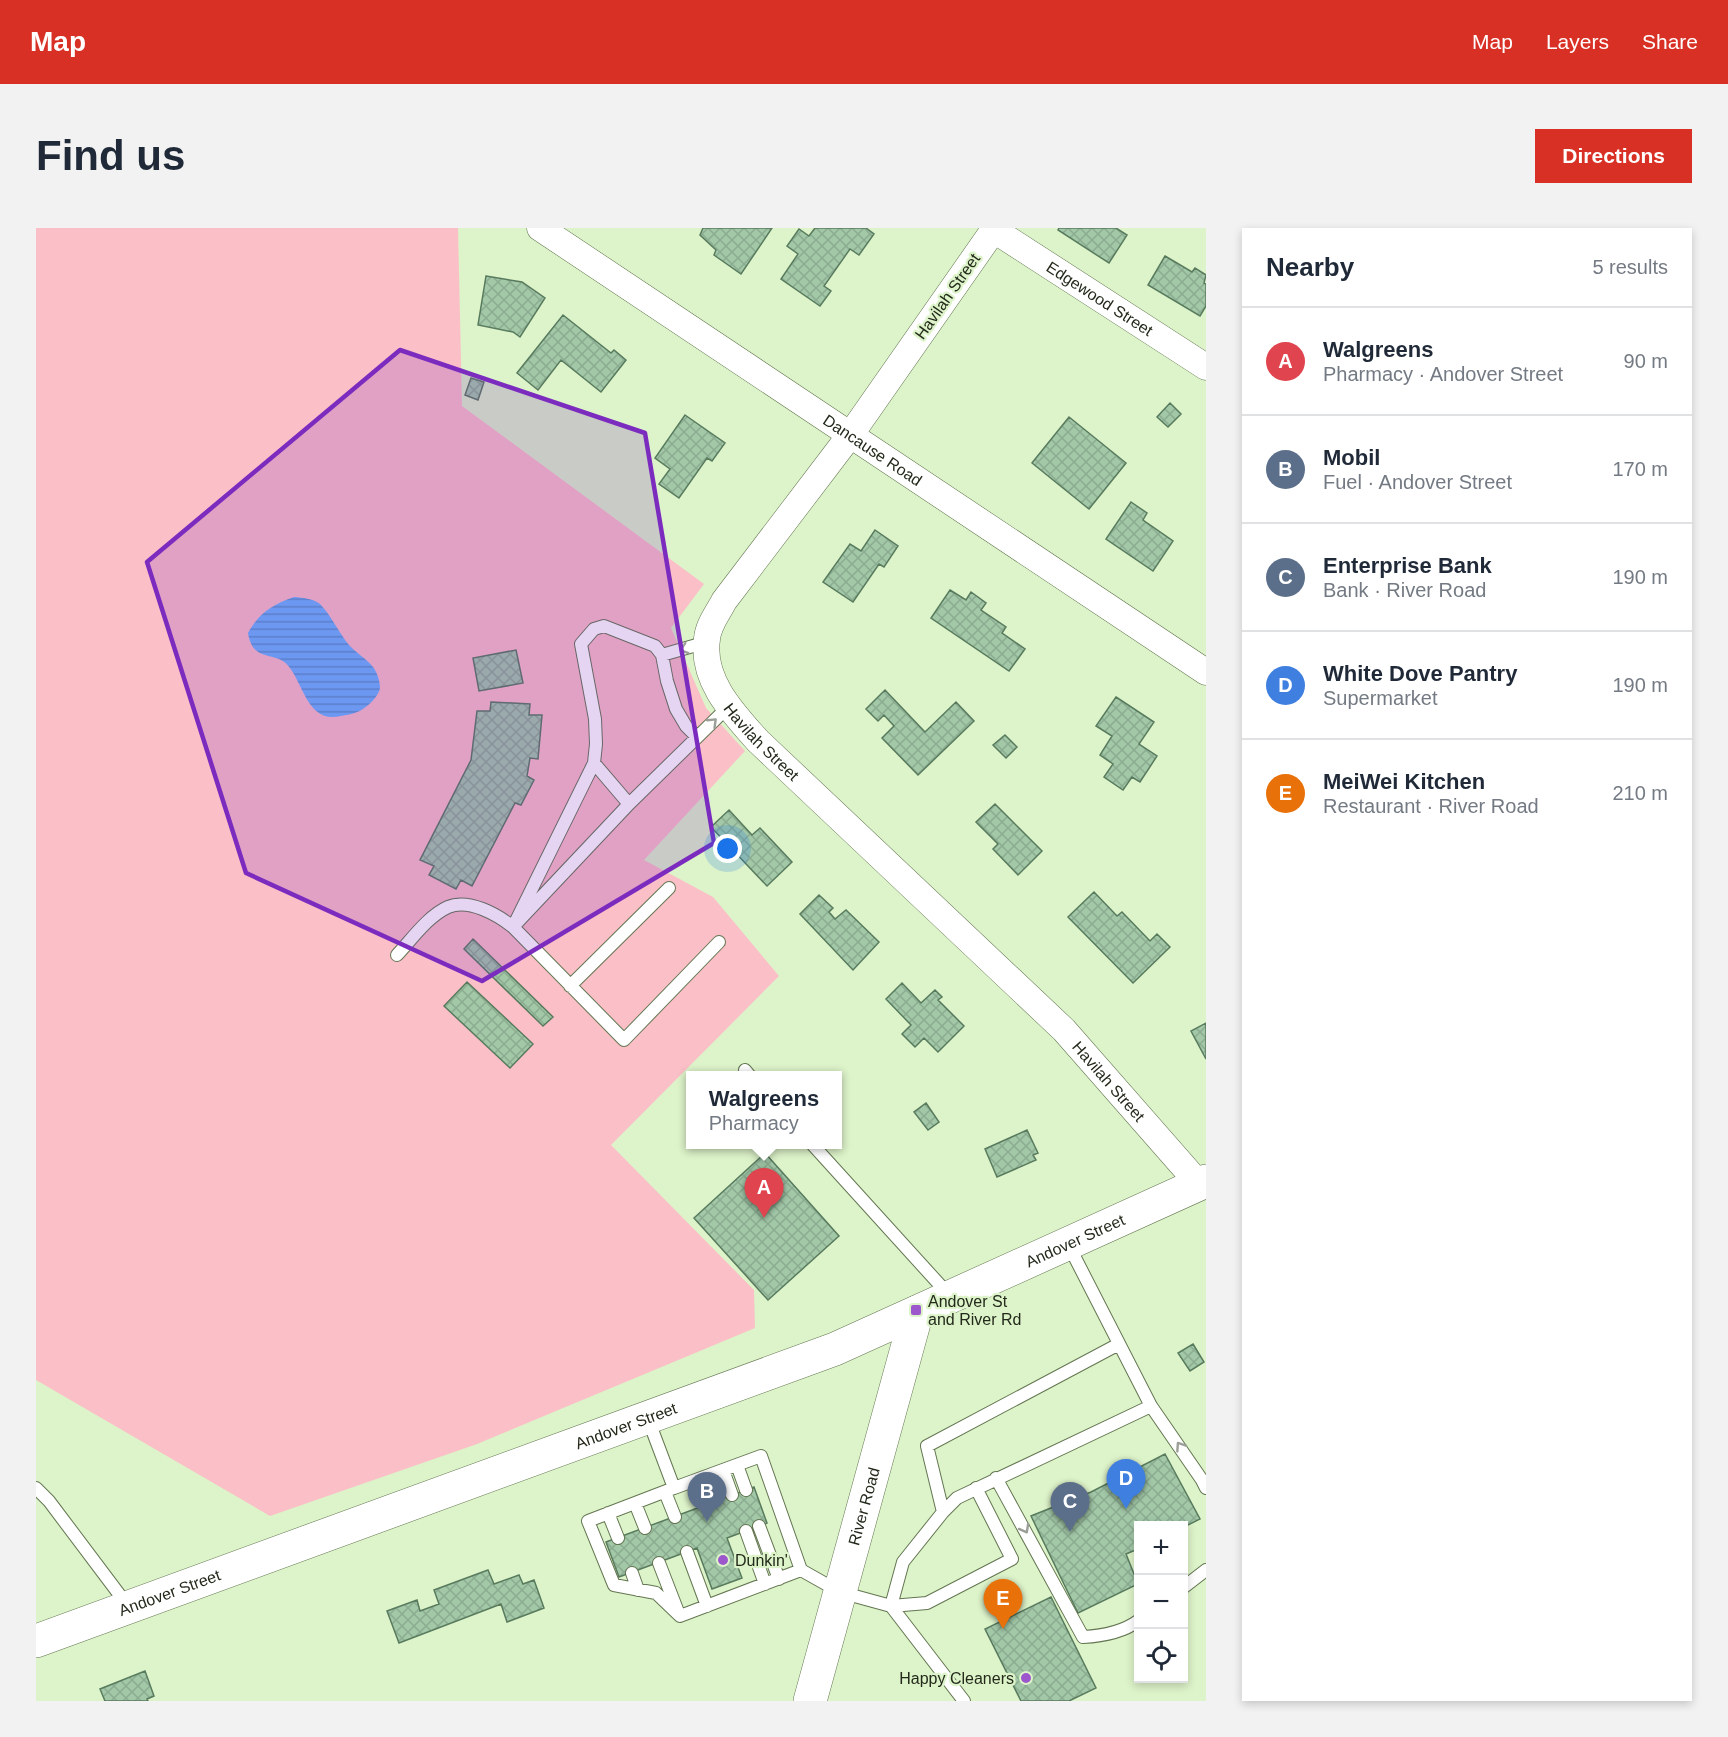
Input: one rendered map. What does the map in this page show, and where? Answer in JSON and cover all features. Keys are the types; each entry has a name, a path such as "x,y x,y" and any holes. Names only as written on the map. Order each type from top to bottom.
{"main road":[{"name":"Andover Street","path":"36,1641 835,1349 1203,1182"},
{"name":"River Road","path":"810,1701 916,1312"}],"street":[{"name":"Dancause Road","path":"540,228 1206,672"},
{"name":"Havilah Street","path":"994,229 851,434 724,601 711,625 707,642 708,663 714,681 728,707 758,741 1064,1030 1203,1182"},
{"name":"Edgewood Street","path":"994,229 1206,367"}],"lane":[{"path":"513,927 594,763 595,719 581,644 586,637 594,629 604,626 655,646 662,656 676,709 686,726 698,737"},
{"path":"662,656 707,642"},
{"path":"513,927 629,804 728,707"},
{"path":"594,763 629,804"},
{"path":"570,986 669,888"},
{"path":"397,955 434,916 450,906 469,906 498,915 513,927 624,1040 719,942"},
{"path":"817,1149 950,1296"},
{"path":"1068,1244 1151,1406 1203,1480 1206,1488"},
{"path":"943,1512 927,1446 1119,1344"},
{"path":"891,1606 903,1562 957,1497 1151,1406"},
{"path":"647,1418 670,1490 675,1517"},
{"path":"680,1616 656,1593 614,1585 588,1521 761,1456 801,1570 840,1593 891,1606 927,1603 1012,1559 976,1488"},
{"path":"737,1465 746,1490"},
{"path":"723,1470 732,1495"},
{"path":"996,1478 1083,1636 1102,1636 1134,1624"},
{"path":"36,1488 49,1501 129,1607"},
{"path":"36,1507 49,1501"},
{"path":"635,1503 645,1528"},
{"path":"608,1513 618,1538"},
{"path":"759,1526 779,1579"},
{"path":"746,1531 765,1584"},
{"path":"687,1552 707,1606"},
{"path":"658,1563 680,1616"},
{"path":"680,1616 801,1570"},
{"path":"1188,1584 1206,1570"},
{"path":"632,1573 638,1590"},
{"path":"891,1606 964,1701"}],"highlighted area":[{"path":"400,350 645,433 714,843 482,981 246,873 147,562"}],"shaded area":[{"path":"36,228 458,228 462,406 704,584 671,628 706,708 745,751 644,860 713,897 779,976 611,1145 754,1290 755,1328 477,1444 270,1516 36,1380"}],"water":[{"path":"294,597 311,599 320,604 349,645 374,669 380,688 373,700 363,709 341,716 322,715 309,702 285,662 260,653 251,643 248,633 256,620 273,606"}],"building":[{"path":"703,228 772,228 741,274 714,255 716,250 700,235"},
{"path":"815,228 866,228 874,234 859,255 850,249 824,286 831,291 820,306 781,279 798,254 787,246 799,229 809,236"},
{"path":"1059,228 1116,228 1127,235 1109,263 1058,230"},
{"path":"1165,256 1192,272 1195,268 1206,275 1204,283 1206,284 1206,306 1200,316 1148,285"},
{"path":"486,276 522,282 545,298 520,337 513,332 478,325"},
{"path":"563,315 611,353 614,350 626,360 601,392 561,360 538,390 517,373"},
{"path":"471,378 484,382 478,400 465,395"},
{"path":"1170,403 1181,414 1168,427 1157,417"},
{"path":"685,415 725,443 712,461 707,458 679,498 659,484 670,469 655,458"},
{"path":"1069,417 1126,463 1089,509 1032,463"},
{"path":"1131,502 1147,513 1143,520 1173,541 1153,571 1106,539"},
{"path":"875,530 898,546 884,567 879,564 853,602 823,582 850,544 861,551"},
{"path":"950,590 966,600 971,592 986,603 981,610 1006,627 1002,633 1025,649 1009,671 931,618"},
{"path":"516,650 523,683 479,691 473,658"},
{"path":"885,690 925,732 956,702 974,721 918,775 882,738 894,726 884,715 878,721 866,709"},
{"path":"1116,697 1154,722 1139,744 1157,756 1140,782 1132,777 1123,790 1104,777 1113,764 1100,755 1112,736 1096,726"},
{"path":"491,702 530,704 529,715 542,715 538,759 530,758 527,776 534,780 521,805 515,803 472,886 461,880 456,889 429,875 434,866 420,860 471,760 477,711 490,711"},
{"path":"1005,735 1017,747 1006,758 993,745"},
{"path":"995,804 1042,851 1018,875 993,849 998,844 976,822"},
{"path":"729,810 752,835 760,828 792,862 767,886 711,827"},
{"path":"1094,892 1117,916 1122,912 1150,941 1157,934 1170,947 1133,983 1068,917"},
{"path":"819,895 833,908 829,912 835,919 846,910 879,942 853,970 800,914"},
{"path":"473,939 553,1017 543,1026 464,949"},
{"path":"467,982 533,1044 510,1068 444,1006"},
{"path":"902,983 921,1003 935,990 942,997 938,1000 964,1026 938,1052 924,1038 915,1047 902,1034 911,1025 886,999"},
{"path":"1206,1023 1206,1059 1191,1031"},
{"path":"926,1103 939,1122 928,1130 914,1112"},
{"path":"1027,1130 1038,1153 1033,1155 1036,1160 997,1177 985,1149"},
{"path":"765,1153 839,1236 768,1300 694,1218"},
{"path":"1193,1344 1204,1362 1190,1371 1178,1353"},
{"path":"1165,1454 1200,1519 1188,1525 1188,1521 1134,1521 1134,1551 1126,1554 1134,1574 1134,1586 1078,1613 1031,1516 1091,1492"},
{"path":"754,1487 767,1523 727,1538 742,1578 712,1589 697,1548 619,1577 606,1542"},
{"path":"488,1570 494,1584 519,1575 523,1584 534,1580 544,1608 507,1622 501,1604 399,1643 387,1611 417,1600 420,1611 439,1604 434,1590"},
{"path":"1051,1597 1096,1688 1069,1701 1021,1701 985,1629"},
{"path":"145,1671 154,1696 147,1699 148,1701 105,1701 100,1689"}],"place":[{"name":"Walgreens","path":"764,1218"},
{"name":"Andover St and River Rd","path":"916,1310"},
{"name":"White Dove Pantry","path":"1126,1509"},
{"name":"Mobil","path":"707,1522"},
{"name":"Enterprise Bank","path":"1070,1532"},
{"name":"Dunkin'","path":"723,1560"},
{"name":"MeiWei Kitchen","path":"1003,1629"},
{"name":"Happy Cleaners","path":"1026,1678"}]}
